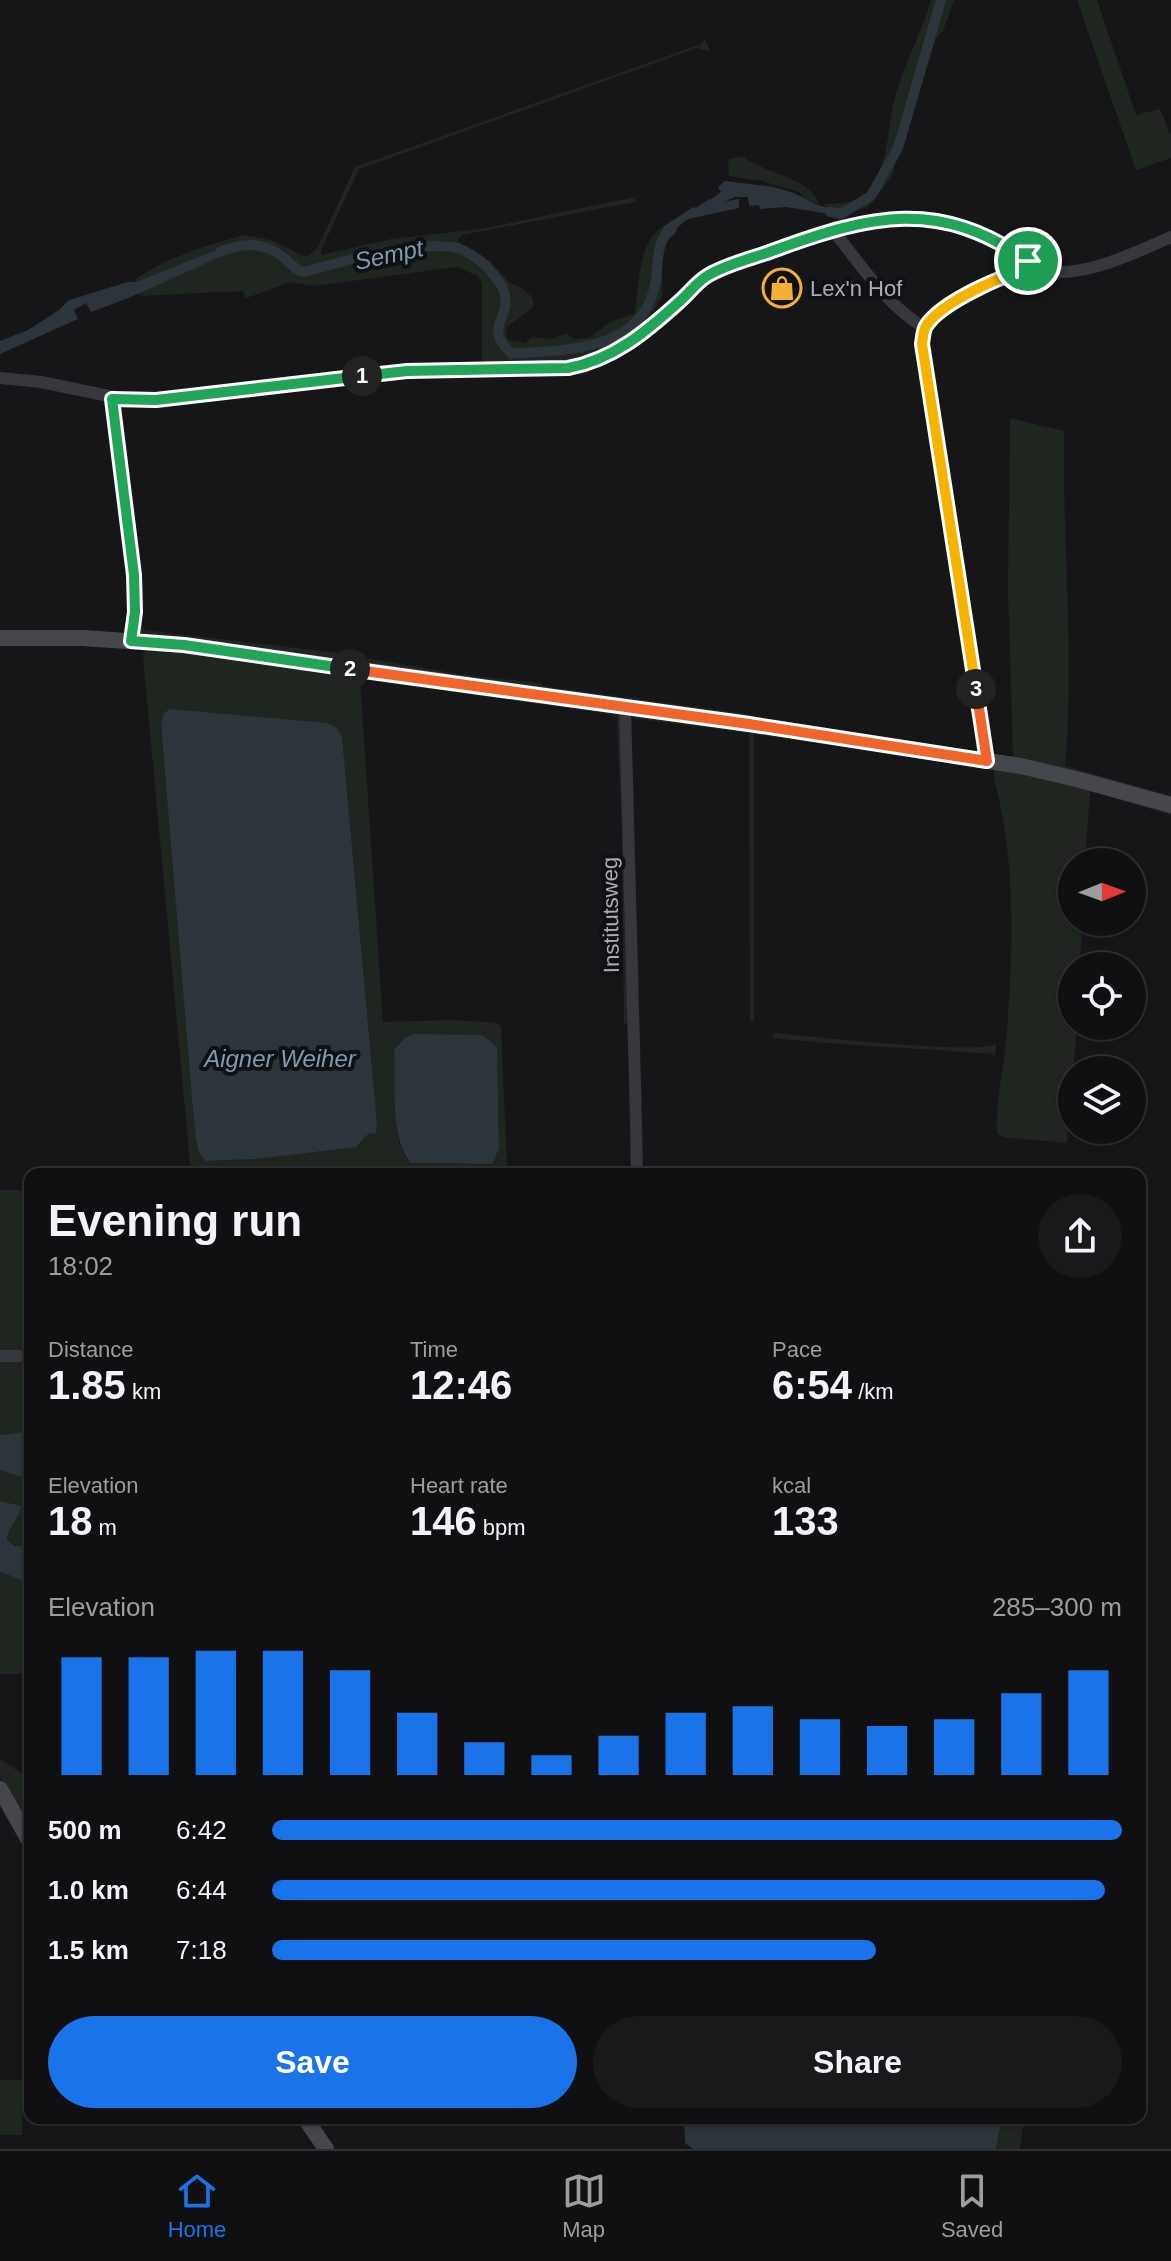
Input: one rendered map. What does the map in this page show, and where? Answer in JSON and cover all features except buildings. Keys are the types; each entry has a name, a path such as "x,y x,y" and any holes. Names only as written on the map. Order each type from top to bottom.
{"main road":[{"path":"0,638 184,645 625,707 987,761 1080,780 1171,805"},
{"path":"0,1789 24,1831"},
{"path":"309,2124 326,2149"}],"street":[{"path":"0,378 41,382 112,399 156,400 407,371 587,365 645,332 708,276 833,230 888,218 954,224 988,235 1035,268"},
{"path":"833,230 871,278 911,320 925,328"},
{"path":"987,761 922,344 925,328 936,316 1003,276 1035,268 1055,271 1095,267 1171,237"},
{"path":"112,399 134,575 135,612 131,641"},
{"name":"Institutsweg","path":"625,707 637,1168"},
{"path":"0,1356 24,1356"}],"shaded area":[{"path":"931,0 954,0 943,31 936,38 891,178 869,206 843,216 842,211 824,204 857,198 873,184 885,152 896,94"},
{"path":"1077,0 1097,0 1136,115 1160,109 1171,136 1171,158 1136,170"},
{"path":"705,39 710,51 697,48 359,169 321,250 321,255 391,239 481,229 635,197 635,202 462,235 457,241 490,261 511,284 532,297 534,306 507,327 509,340 525,343 532,337 552,339 566,333 574,339 589,338 610,322 635,313 644,254 654,234 662,227 666,242 662,297 646,324 605,352 571,363 482,365 482,283 478,276 457,267 314,286 291,282 246,298 243,291 140,296 135,279 162,263 243,235 271,240 306,257 318,247 355,167 701,44"},
{"path":"742,156 796,181 814,195 820,205 807,202 799,192 762,181 729,176 728,160"},
{"path":"1010,418 1064,431 1069,640 1065,766 1171,796 1171,800 994,756 1013,756 1008,589"},
{"path":"120,423 134,510 144,630 330,652 458,674 541,683 543,686 747,714 640,704 640,700 635,699 634,703 139,636"},
{"path":"149,647 619,715 628,1005 624,1025 617,718 609,714 360,679 383,1022 455,1020 497,1023 501,1026 507,1166 190,1168 143,654","holes":["161,724 342,736 377,1123 372,1135 367,1135 356,1147 257,1159 205,1161 184,988","497,1047 499,1149 492,1164 409,1163 398,1137 396,1123 394,1050"]},
{"path":"638,715 982,768 754,734 754,1021 750,1021 749,733 632,718"},
{"path":"999,768 1171,810 1171,815 1090,791 1086,848 1058,848 1058,936 1081,936 1081,952 1058,952 1058,1040 1076,1040 1074,1056 1058,1056 1058,1142 997,1134 1011,967 1011,903 1006,840 994,770"},
{"path":"773,1033 926,1046 982,1047 996,1044 995,1057 992,1054 773,1038"},
{"path":"0,1190 24,1190 24,1351 0,1352"},
{"path":"0,1362 24,1362 24,1432 0,1435"},
{"path":"0,1470 24,1478 24,1547 7,1540 22,1506 0,1501"},
{"path":"0,1572 24,1581 24,1674 0,1674"},
{"path":"0,1759 24,1775 24,1815 0,1777"},
{"path":"0,2080 23,2080 22,2135 0,2135"},
{"path":"1001,2124 1023,2124 1020,2149 996,2149"}],"water":[{"path":"725,181 774,187 817,205 842,211 843,216 786,207 760,209 759,205 749,206 748,197 732,197 734,192 725,192 715,203 739,199 739,208 688,219 665,237 661,232 664,226 693,207 711,200 721,192 718,187"},
{"path":"231,244 233,251 131,297 91,312 86,303 74,310 78,319 0,354 0,341 28,330 69,300 136,282"},
{"name":"Aigner Weiher","path":"170,709 327,723 337,728 342,736 377,1123 376,1133 367,1135 356,1147 257,1159 205,1161 199,1153 161,724 164,713"},
{"path":"413,1034 482,1035 497,1047 499,1149 492,1164 410,1163 403,1151 396,1123 394,1050"},
{"path":"24,1432 24,1478 0,1470 0,1435"},
{"path":"0,1501 22,1506 7,1540 15,1546 24,1546 24,1581 0,1572"},
{"path":"684,2124 1001,2124 996,2149 693,2149 685,2143"}],"waterway":[{"name":"Sempt","path":"830,212 841,214 871,196 898,148 941,0"},
{"path":"708,209 725,196 746,191"},
{"name":"Sempt","path":"220,252 244,245 260,246 275,252 304,272 402,249 422,246 457,248 485,265 502,286 506,299 498,328 499,336 512,354 602,342 637,321 649,303 656,279 660,245 672,229"}],"place":[{"name":"Lex'n Hof","path":"782,288"}],"route":[{"path":"888,218 954,224 978,231 1028,261 1035,268 987,283 936,316 925,328 922,344 987,761 637,708 184,645 131,641 135,612 134,575 112,399 156,400 222,394 407,371 587,365 645,332 708,276 807,238 888,218"}]}
